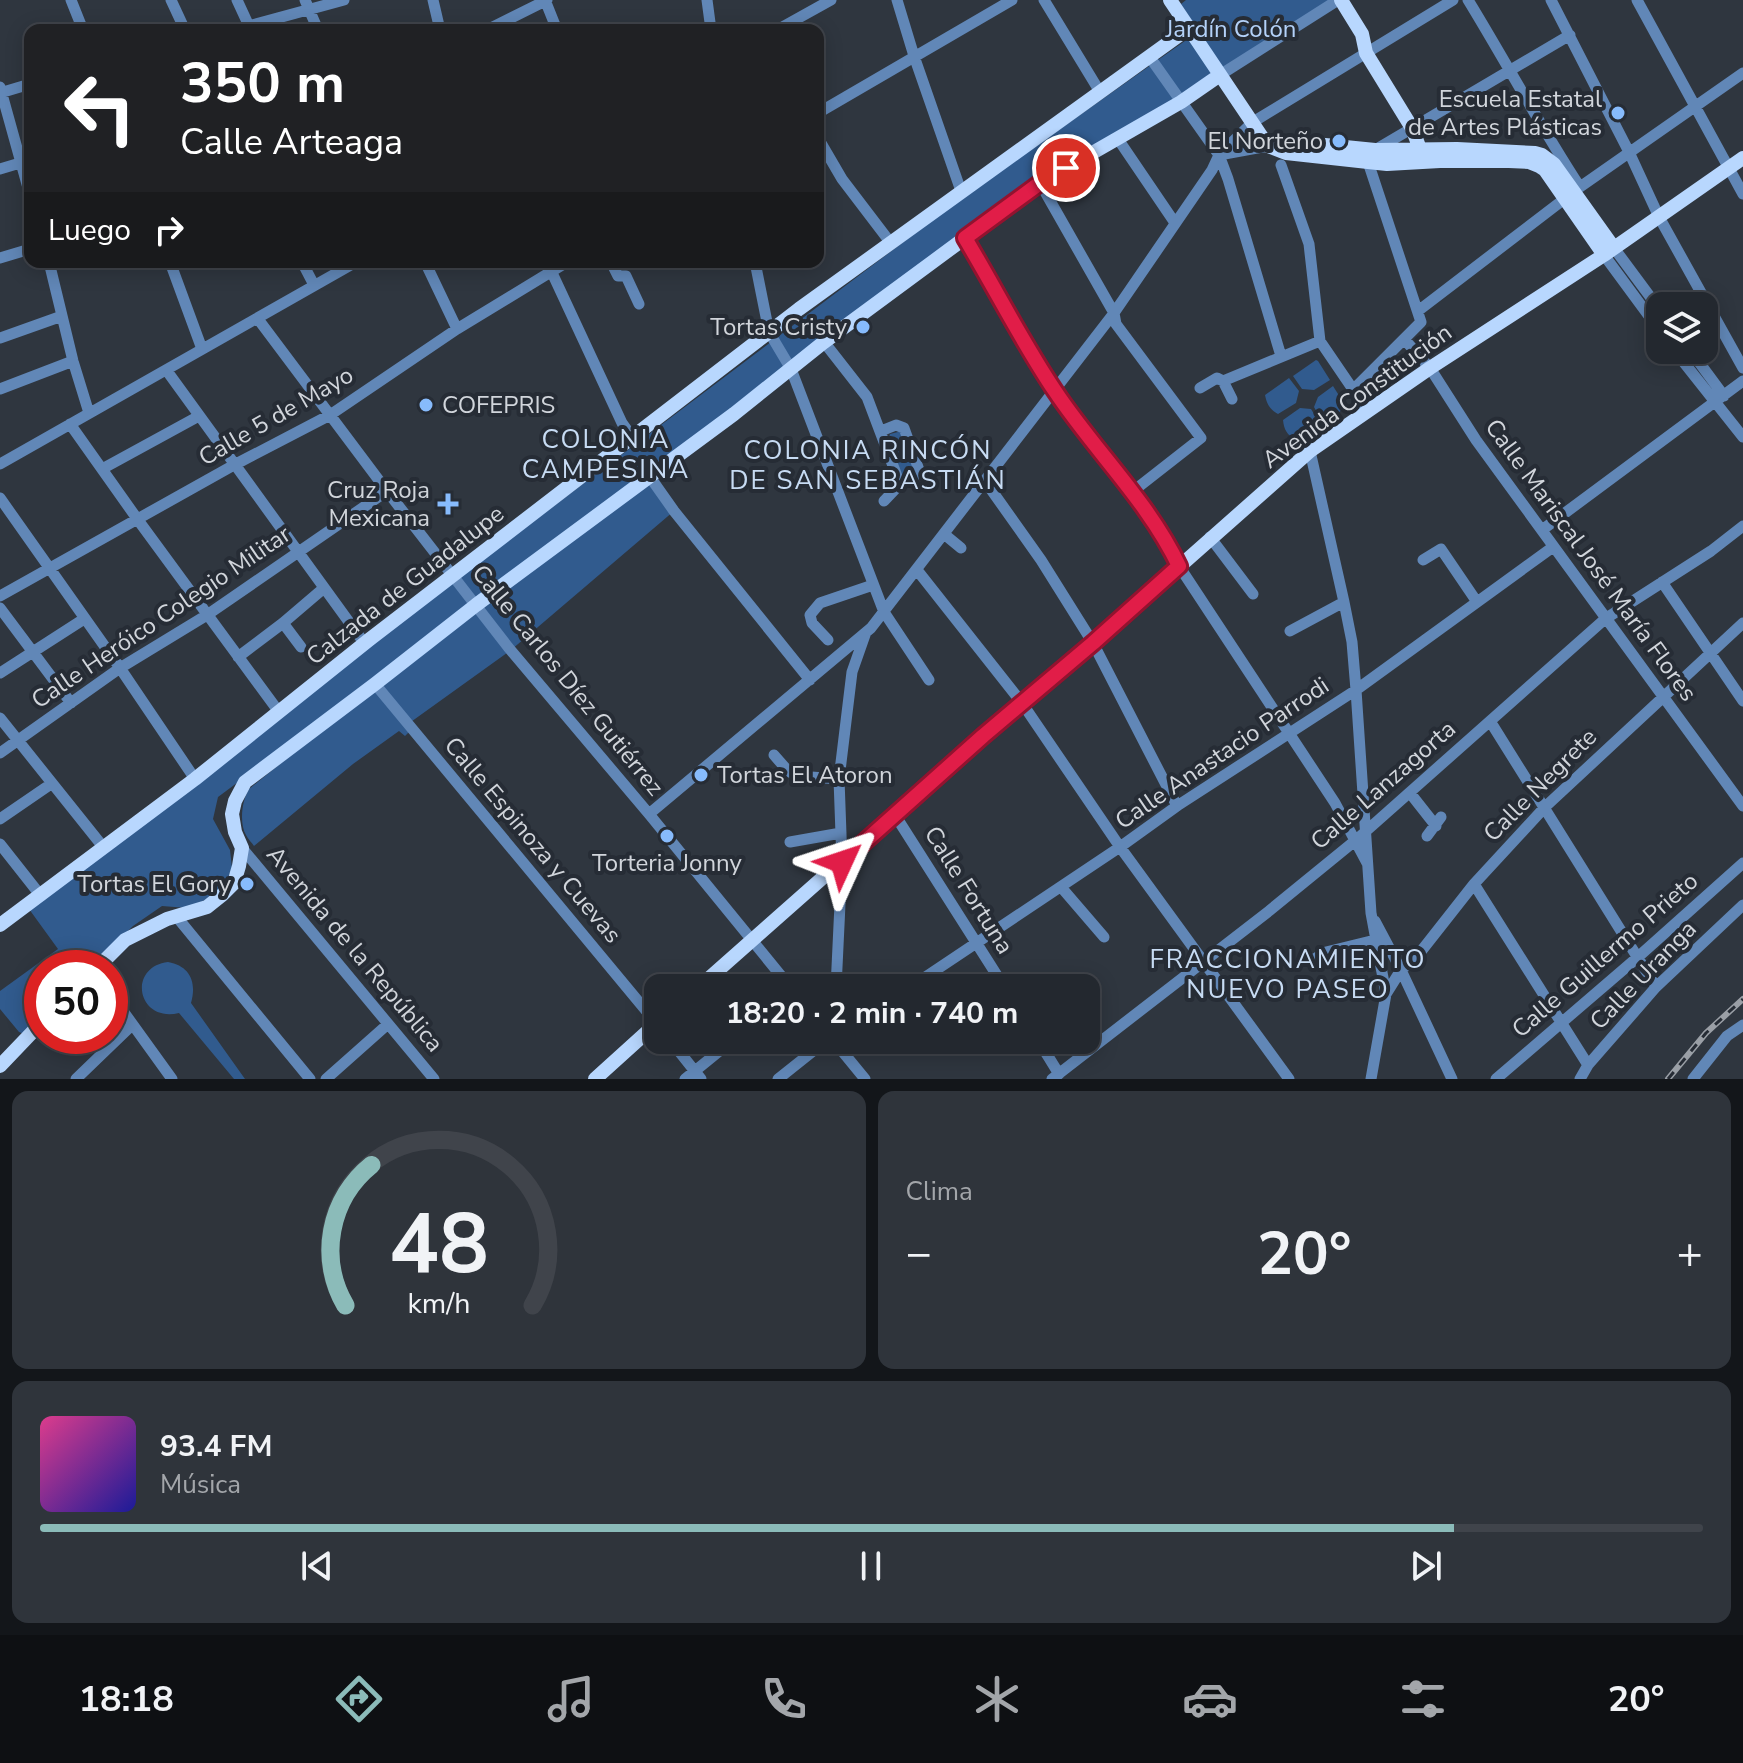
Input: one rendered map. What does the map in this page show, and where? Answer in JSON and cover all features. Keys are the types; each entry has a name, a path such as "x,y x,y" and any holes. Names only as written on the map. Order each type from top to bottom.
{"main road":[{"path":"1340,0 1362,34 1366,53 1412,128 1421,155"},
{"path":"1172,1 1268,146 1285,141 1372,156 1543,154 1554,164 1556,176 1573,192 1609,252"},
{"name":"Calzada de Guadalupe","path":"0,925 195,779 453,575 769,332 1189,28"},
{"path":"115,950 125,940 167,919 207,907 234,883 242,848 232,814 245,782 1040,183 1181,102 1220,75"},
{"name":"Avenida Constitución","path":"714,974 1310,451 1430,368 1609,252 1743,158"},
{"path":"595,1079 644,1035"},
{"path":"4,1062 24,1041"}],"street":[{"path":"71,0 81,24"},
{"path":"171,0 182,24"},
{"path":"237,0 248,24"},
{"path":"255,24 307,5 344,0"},
{"path":"433,0 439,24"},
{"path":"499,24 546,0 555,24"},
{"path":"707,0 710,24"},
{"path":"788,24 831,0"},
{"path":"897,0 961,191"},
{"path":"824,109 1012,0"},
{"path":"1044,0 1100,92"},
{"path":"1220,75 1340,0"},
{"path":"649,814 865,634 1114,313 1212,170 1219,155 1253,122 1453,0"},
{"path":"1468,0 1511,70 1543,154 1573,192"},
{"path":"1551,0 1659,217 1743,368"},
{"path":"1637,0 1743,194"},
{"path":"307,5 315,24"},
{"path":"1353,390 1421,322 1372,156 1412,128 1570,35"},
{"path":"1149,56 1219,155 1281,356"},
{"path":"1418,311 1573,192 1743,73"},
{"path":"24,85 0,91 24,176"},
{"path":"1118,139 1175,223"},
{"path":"1219,155 1268,146"},
{"path":"824,148 842,179 890,242"},
{"path":"0,169 20,163"},
{"path":"1281,165 1309,244 1320,341 1367,410"},
{"path":"1040,183 1114,313 1116,324 1201,438 1132,492"},
{"path":"965,238 1055,391 1132,492 1335,803 1367,863"},
{"path":"0,258 24,251"},
{"path":"1609,252 1646,294"},
{"path":"1609,252 1646,309"},
{"path":"50,268 89,413"},
{"path":"172,268 202,349"},
{"path":"305,268 314,285"},
{"path":"0,464 345,268"},
{"path":"428,268 457,329"},
{"name":"Calle 5 de Mayo","path":"0,596 330,415 548,268"},
{"path":"549,268 622,423 632,437"},
{"path":"614,268 618,276 626,276 639,304"},
{"path":"756,268 769,332 791,369 884,612 929,680"},
{"path":"0,338 62,316"},
{"name":"Calle Carlos Díez Gutiérrez","path":"258,319 508,647 779,974"},
{"name":"Calle Mariscal José María Flores","path":"1404,339 1430,368 1476,440 1743,806"},
{"path":"1223,381 1320,341"},
{"path":"826,344 867,397 898,479 902,482"},
{"path":"0,389 73,361"},
{"path":"1687,364 1719,400"},
{"path":"1698,364 1743,437"},
{"path":"167,371 365,644"},
{"path":"1200,388 1217,378 1223,381 1232,399"},
{"path":"1542,530 1743,381"},
{"path":"102,469 199,416"},
{"path":"70,424 279,712"},
{"path":"881,431 896,425 904,428 919,470 884,501"},
{"path":"1310,451 1352,642 1371,913 1386,994 1371,1079"},
{"path":"650,477 810,680"},
{"path":"985,481 1041,560 1093,643 1177,806"},
{"name":"Calle Heróico Colegio Militar","path":"0,753 120,668 207,615 387,491"},
{"path":"0,498 195,779"},
{"name":"Calle Lanzagorta","path":"1056,1076 1356,840 1605,619 1711,551 1743,526"},
{"path":"944,534 961,548"},
{"path":"1210,537 1253,594"},
{"name":"Calle Anastacio Parrodi","path":"930,974 1177,806 1356,690 1553,547"},
{"path":"1423,560 1441,549 1477,602"},
{"path":"917,570 1022,703 1120,847 1289,1079"},
{"path":"1662,582 1743,701"},
{"path":"828,640 812,623 810,615 820,603 873,585"},
{"path":"238,657 324,588"},
{"path":"1290,631 1344,602"},
{"path":"0,608 71,703"},
{"path":"0,673 84,619"},
{"path":"283,623 301,647"},
{"name":"Calle Negrete","path":"1386,994 1401,970 1415,959 1474,884 1545,807 1743,623"},
{"path":"837,974 842,862 839,779 852,672 865,634"},
{"path":"830,662 846,660 852,672"},
{"name":"Calle Espinoza y Cuevas","path":"375,684 644,1006"},
{"path":"0,718 104,848"},
{"path":"1490,721 1656,987"},
{"path":"774,755 797,776 839,779"},
{"path":"0,819 51,784"},
{"path":"1410,793 1438,822 1427,836"},
{"name":"Calle Fortuna","path":"895,815 996,974"},
{"path":"790,842 841,833"},
{"path":"0,844 41,896"},
{"name":"Avenida de la República","path":"242,848 434,1079"},
{"name":"Calle Guillermo Prieto","path":"1496,1079 1743,863"},
{"path":"1474,884 1588,1065"},
{"path":"1061,887 1104,937"},
{"name":"Calle Uranga","path":"1580,1079 1588,1065 1656,987 1743,905"},
{"path":"1371,913 1452,1079"},
{"path":"176,916 310,1079"},
{"path":"1311,961 1326,952 1375,940"},
{"path":"128,1019 172,1079"},
{"path":"326,1079 388,1024"},
{"path":"76,1079 132,1025"},
{"path":"1693,1079 1727,1036 1743,1025"},
{"path":"679,1054 694,1076 718,1054"},
{"path":"778,1079 811,1054"},
{"path":"841,1054 858,1077"},
{"path":"1045,1054 1056,1076"},
{"path":"0,1076 4,1062"}],"green space":[{"name":"Jardín Colón","path":"1186,0 1330,0 1222,69 1181,4"},
{"path":"1192,36 1216,72 1180,100 1037,178 988,212 656,470 650,477 674,511 511,650 408,724 375,684 218,797 213,819 230,850 232,868 223,888 187,908 162,906 133,926 109,950 57,950 29,909 453,582 959,200"},
{"path":"1316,360 1330,380 1314,390 1302,389 1293,376"},
{"path":"1289,378 1299,391 1296,403 1278,414 1269,406 1265,395"},
{"path":"1333,386 1345,408 1323,423 1314,407 1318,397"},
{"path":"1300,408 1311,409 1320,424 1295,440 1286,432 1283,420"},
{"path":"901,432 916,464 910,477 901,476 888,442 890,434"},
{"path":"375,687 410,731 405,736 399,731 353,764 254,846 246,835 242,818 249,789"},
{"path":"168,962 187,971 193,988 191,1003 245,1079 234,1079 179,1013 165,1014 146,1003 142,983 147,973 155,966"},
{"path":"24,974 24,1034 0,1009 0,991"}],"railway":[{"path":"1668,1079 1706,1033 1743,999"}],"place":[{"name":"Escuela Estatal de Artes Plásticas","path":"1618,113"},
{"name":"El Norteño","path":"1339,141"},
{"name":"Tortas Cristy","path":"863,327"},
{"name":"COFEPRIS","path":"426,405"},
{"name":"Cruz Roja Mexicana","path":"448,504"},
{"name":"Tortas El Atoron","path":"701,775"},
{"name":"Torteria Jonny","path":"667,836"},
{"name":"Tortas El Gory","path":"247,884"}],"district":[{"name":"COLONIA CAMPESINA","path":"606,454"},
{"name":"COLONIA RINCÓN DE SAN SEBASTIÁN","path":"868,465"},
{"name":"FRACCIONAMIENTO NUEVO PASEO","path":"1288,974"}],"route":[{"path":"842,862 1179,566 1132,492 1055,391 965,238 1040,183 1066,168"}]}
